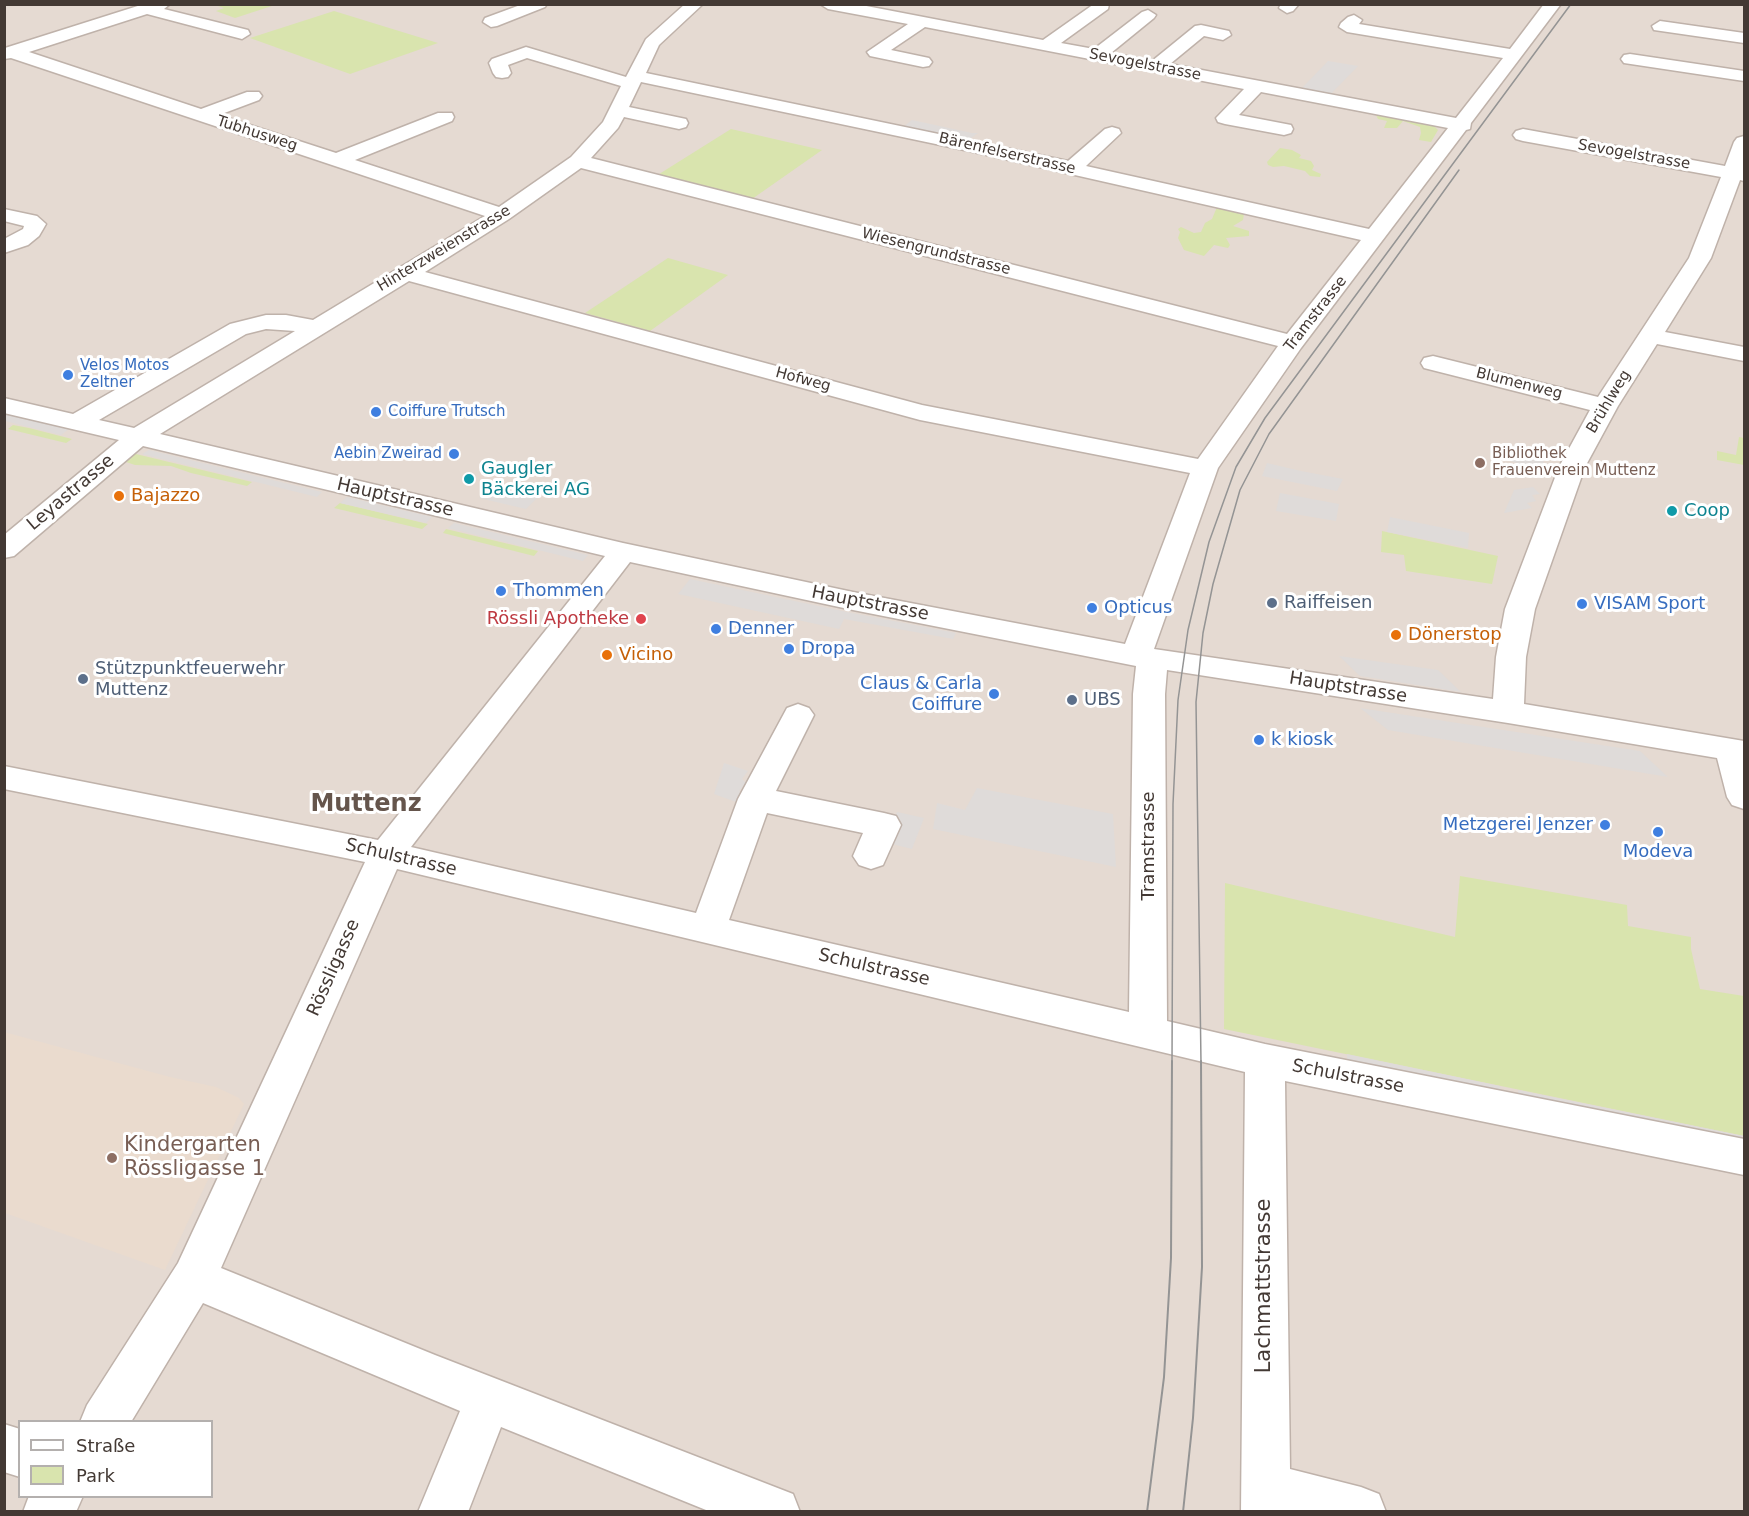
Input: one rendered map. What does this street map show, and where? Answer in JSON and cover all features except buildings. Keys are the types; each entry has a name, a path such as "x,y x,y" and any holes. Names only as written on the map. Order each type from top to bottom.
{"street":[{"path":"491,22 539,4"},
{"name":"Hinterzweienstrasse","path":"138,437 502,215 578,161 611,124 652,43 695,4"},
{"name":"Sevogelstrasse","path":"828,4 1462,124"},
{"path":"896,18 919,4"},
{"name":"Tramstrasse","path":"1148,1032 1149,694 1145,658 1147,623 1205,468 1293,343 1553,4"},
{"path":"1046,46 1102,6"},
{"path":"8,53 155,7 242,34"},
{"path":"1096,56 1148,15"},
{"path":"1354,20 1347,27 1515,55"},
{"path":"921,23 876,52 923,62"},
{"path":"1660,26 1744,38"},
{"path":"1155,67 1201,30 1223,35"},
{"name":"Bärenfelserstrasse","path":"502,73 498,63 526,52 634,80 768,102 1376,237"},
{"name":"Tubhusweg","path":"8,53 502,215"},
{"path":"1630,59 1744,76"},
{"path":"1257,86 1225,118 1284,129"},
{"path":"201,115 253,96"},
{"path":"619,110 679,123"},
{"path":"336,160 445,117"},
{"path":"1072,168 1112,133"},
{"name":"Sevogelstrasse","path":"1523,135 1739,174"},
{"name":"Brühlweg","path":"1508,712 1511,657 1520,609 1572,467 1605,406 1700,258 1739,174 1744,142"},
{"name":"Wiesengrundstrasse","path":"578,161 1293,343"},
{"path":"4,215 30,220 34,224 32,231 20,240 4,247"},
{"name":"Hofweg","path":"405,273 920,412 1205,468"},
{"path":"77,422 238,328 266,322 316,328"},
{"path":"1651,336 1744,354"},
{"name":"Blumenweg","path":"1433,363 1605,406"},
{"name":"Hauptstrasse","path":"4,405 623,552 853,601 1145,658 1508,712 1738,751"},
{"name":"Leyastrasse","path":"4,550 138,437"},
{"name":"Rössligasse","path":"106,1420 194,1278 386,854 623,552"},
{"path":"708,929 755,799 798,715"},
{"path":"1738,751 1744,797"},
{"name":"Schulstrasse","path":"4,777 386,854 1265,1060 1744,1157"},
{"path":"755,799 884,825 871,856"},
{"name":"Lachmattstrasse","path":"1265,1060 1267,1500"},
{"path":"194,1278 489,1399 775,1512"},
{"path":"443,1512 489,1399"},
{"path":"48,1512 57,1498"},
{"path":"1267,1500 1361,1512"}],"shaded area":[{"path":"5,5 1744,5 1744,1511 5,1512"},
{"path":"1328,61 1358,66 1330,95 1301,89"},
{"path":"912,120 978,133 967,141 903,127"},
{"path":"5,414 69,429 61,435 5,421"},
{"path":"149,450 322,492 317,497 142,454"},
{"path":"1515,451 1545,459 1540,469 1510,461"},
{"path":"1267,463 1343,479 1337,491 1262,476"},
{"path":"492,486 538,497 526,509 479,498"},
{"path":"1533,487 1540,494 1532,495 1536,501 1527,503 1532,508 1504,513 1514,490"},
{"path":"1280,493 1339,504 1336,521 1276,511"},
{"path":"347,497 432,517 426,523 340,503"},
{"path":"1390,517 1469,533 1468,548 1387,532"},
{"path":"454,523 588,555 583,561 448,528"},
{"path":"690,579 956,633 953,639 844,619 839,629 678,594"},
{"path":"1339,656 1438,670 1461,692 1360,676"},
{"path":"1360,708 1640,751 1668,777 1388,730"},
{"path":"724,763 748,771 742,779 746,783 739,791 743,793 736,802 714,794"},
{"path":"977,788 1113,814 1116,867 933,829 937,803 965,810"},
{"path":"897,812 924,818 912,849 884,842"},
{"name":"Kindergarten Rössligasse 1","path":"4,1032 170,1077 216,1087 239,1098 244,1104 165,1270 5,1213"},
{"path":"1347,1054 1500,1086 1501,1097 1347,1065"},
{"path":"1518,1090 1744,1136 1744,1148 1518,1101"}],"green space":[{"path":"215,5 275,5 235,18 216,11 224,8"},
{"path":"334,11 438,43 350,74 250,38"},
{"path":"1379,113 1433,125 1438,130 1431,142 1419,140 1420,127 1403,121 1397,128 1384,128 1387,121 1378,119 1376,115"},
{"path":"731,129 822,150 752,199 656,176"},
{"path":"1280,148 1292,150 1301,155 1299,158 1311,161 1314,166 1312,170 1321,174 1320,177 1310,176 1305,171 1284,166 1268,165 1267,162"},
{"path":"1217,207 1236,209 1244,214 1243,220 1233,226 1249,231 1249,236 1226,238 1230,245 1228,248 1214,245 1204,256 1184,250 1178,238 1180,232 1178,229 1181,227 1194,233 1201,232 1205,223 1212,219"},
{"path":"668,258 728,275 650,331 585,313"},
{"path":"13,425 72,439 66,443 8,429"},
{"path":"1739,437 1744,438 1744,465 1717,460 1717,451 1736,455"},
{"path":"130,453 252,482 247,486 171,466 135,465 126,462 123,458"},
{"path":"340,503 428,524 422,529 334,508"},
{"path":"446,529 538,551 534,556 443,533"},
{"path":"1382,531 1498,556 1492,584 1406,571 1404,555 1381,552"},
{"path":"1460,876 1627,905 1628,926 1691,937 1691,949 1700,989 1744,996 1744,1136 1224,1029 1225,883 1455,937"}],"tram line":[{"path":"1172,1063 1173,804 1178,700 1188,630 1209,542 1236,467 1265,418 1571,4"},
{"path":"1201,1063 1196,702 1203,633 1213,584 1240,490 1269,434 1459,170"},
{"path":"1147,1512 1164,1377 1171,1258 1172,1061"},
{"path":"1183,1512 1193,1418 1202,1267 1201,1061"}],"place":[{"name":"Velos Motos Zeltner","path":"68,375"},
{"name":"Coiffure Trutsch","path":"376,412"},
{"name":"Aebin Zweirad","path":"454,454"},
{"name":"Bibliothek Frauenverein Muttenz","path":"1480,463"},
{"name":"Gaugler Bäckerei AG","path":"469,479"},
{"name":"Bajazzo","path":"119,496"},
{"name":"Coop","path":"1672,511"},
{"name":"Thommen","path":"501,591"},
{"name":"Raiffeisen","path":"1272,603"},
{"name":"VISAM Sport","path":"1582,604"},
{"name":"Opticus","path":"1092,608"},
{"name":"Rössli Apotheke","path":"641,619"},
{"name":"Denner","path":"716,629"},
{"name":"Dönerstop","path":"1396,635"},
{"name":"Dropa","path":"789,649"},
{"name":"Vicino","path":"607,655"},
{"name":"Stützpunktfeuerwehr Muttenz","path":"83,679"},
{"name":"Claus & Carla Coiffure","path":"994,694"},
{"name":"UBS","path":"1072,700"},
{"name":"k kiosk","path":"1259,740"},
{"name":"Metzgerei Jenzer","path":"1605,825"},
{"name":"Modeva","path":"1658,832"},
{"name":"Kindergarten Rössligasse 1","path":"112,1158"}],"district":[{"name":"Muttenz","path":"366,805"}]}
